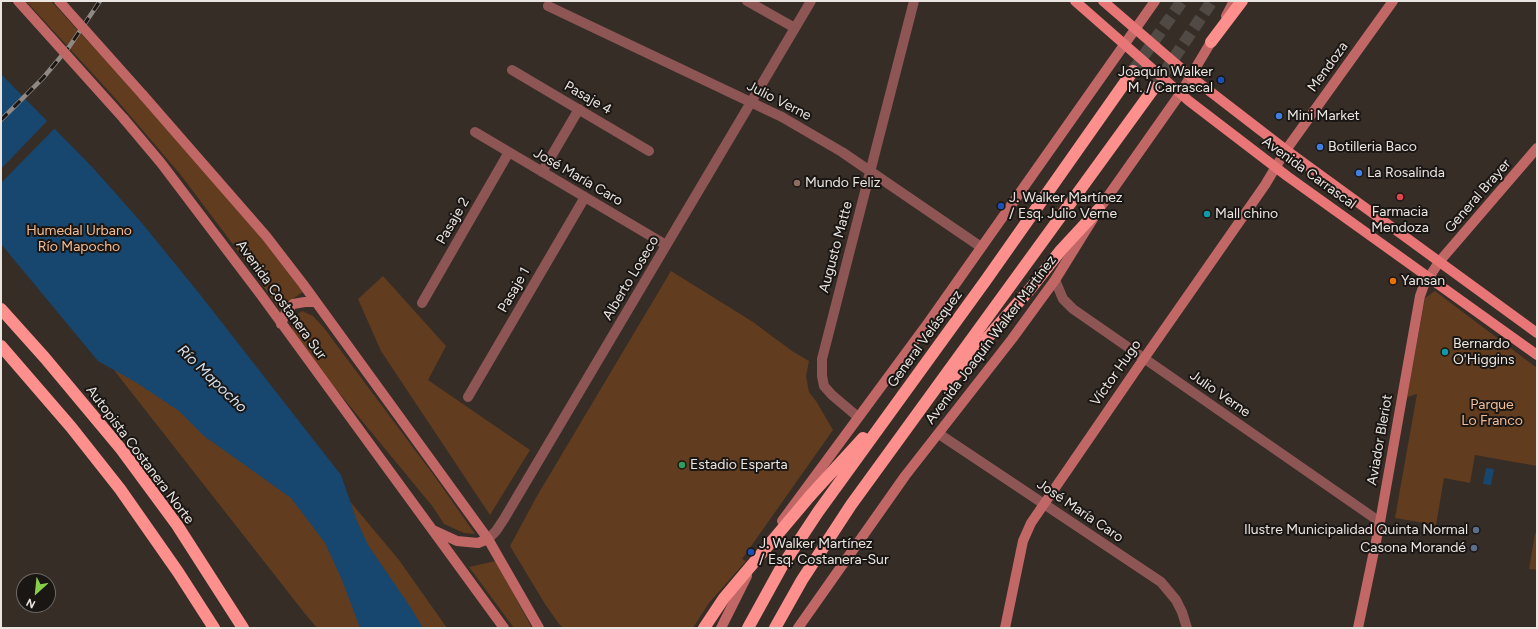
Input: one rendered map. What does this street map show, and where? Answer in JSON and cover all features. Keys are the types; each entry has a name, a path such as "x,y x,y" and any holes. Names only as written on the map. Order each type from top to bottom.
{"highway":[{"path":"1211,42 1242,1"},
{"name":"General Velásquez","path":"748,628 781,568 822,505 996,267 1133,71"},
{"path":"775,628 826,541 891,448 1154,88"},
{"path":"891,448 1031,288 1061,250 1099,209"},
{"name":"Autopista Costanera Norte","path":"1,309 45,358 126,456 177,525 243,628"},
{"path":"1,346 71,426 120,489 178,572 214,628"},
{"path":"704,628 724,598 810,496 905,393"}],"main road":[{"name":"Avenida Costanera Sur","path":"18,1 124,119 166,169 256,288 504,628"},
{"name":"Avenida Costanera Sur","path":"60,1 266,236 316,302 488,540 540,628"},
{"name":"Avenida Carrascal","path":"1076,1 1180,94 1277,168 1537,355"},
{"name":"Avenida Carrascal","path":"1103,1 1190,76 1286,150 1537,333"},
{"path":"721,628 744,581 769,541 928,323 1155,1"},
{"name":"Avenida Joaquín Walker Martínez","path":"798,628 881,510 1055,280 1099,209 1180,94 1234,1"},
{"name":"Mendoza","path":"1286,150 1392,1"},
{"name":"General Brayer","path":"1439,262 1537,148"},
{"name":"Víctor Hugo","path":"1006,628 1025,535 1031,523 1043,503 1277,168 1286,150"},
{"name":"Aviador Bleriot","path":"1358,628 1380,522 1417,307 1423,287 1439,262"},
{"path":"281,324 286,312 293,304 316,302"},
{"path":"432,529 457,541 478,543 488,540"}],"street":[{"path":"747,1 795,28"},
{"name":"Alberto Loseco","path":"488,540 504,519 811,1"},
{"name":"Augusto Matte","path":"858,417 832,395 824,386 822,376 822,358 914,1"},
{"name":"Julio Verne","path":"548,6 751,102 812,134 871,172 981,247"},
{"name":"Pasaje 4","path":"512,70 649,151"},
{"path":"542,172 579,109"},
{"name":"José María Caro","path":"475,132 666,245"},
{"name":"Pasaje 2","path":"422,303 509,152"},
{"name":"Pasaje 1","path":"468,397 585,197"},
{"name":"Julio Verne","path":"1055,280 1059,293 1067,304 1380,522"},
{"name":"José María Caro","path":"939,434 1161,582 1176,600 1187,628"}],"green space":[{"path":"26,1 51,1 129,86 249,222 303,292 280,310 250,267 180,174 115,98"},
{"name":"Humedal Urbano Río Mapocho","path":"1,85 399,560 447,628 317,628 306,615 59,300"},
{"name":"Estadio Esparta","path":"671,271 753,322 792,351 809,361 806,376 809,392 833,430 742,559 746,561 709,603 693,628 563,628 545,604 510,546 537,496"},
{"path":"383,276 446,346 428,380 530,450 490,515 381,351 358,299"},
{"name":"Parque Lo Franco","path":"1435,291 1537,368 1537,466 1475,455 1470,483 1444,478 1436,525 1395,518 1417,394 1407,397 1425,298"},
{"path":"302,311 313,316 324,328 438,481 475,534 464,533 444,524 433,507 316,365 292,330 294,317"},
{"path":"1535,533 1537,534 1537,570 1529,569"},
{"path":"496,561 532,628 514,628 469,567"}],"water":[{"name":"Humedal Urbano Río Mapocho","path":"1,74 94,169 141,222 198,292 341,475 357,521 368,545 423,628 360,628 342,580 325,543 291,498 204,436 179,411 137,383 98,361 1,244"},
{"path":"1486,468 1494,469 1491,485 1483,484"}],"pier":[{"path":"48,120 56,127 1,183 1,169"}],"tunnel":[{"path":"1133,71 1182,1"},
{"path":"1154,88 1212,1"}],"railway":[{"path":"1,120 43,78 69,47 100,1"}],"place":[{"name":"Joaquín Walker M. / Carrascal","path":"1221,80"},
{"name":"Mini Market","path":"1279,116"},
{"name":"Botilleria Baco","path":"1320,147"},
{"name":"La Rosalinda","path":"1359,173"},
{"name":"Mundo Feliz","path":"797,183"},
{"name":"Farmacia Mendoza","path":"1400,197"},
{"name":"J. Walker Martínez / Esq. Julio Verne","path":"1001,206"},
{"name":"Mall chino","path":"1207,214"},
{"name":"Yansan","path":"1393,281"},
{"name":"Bernardo O'Higgins","path":"1445,352"},
{"name":"Estadio Esparta","path":"682,465"},
{"name":"Ilustre Municipalidad Quinta Normal","path":"1476,530"},
{"name":"Casona Morandé","path":"1474,548"},
{"name":"J. Walker Martínez / Esq. Costanera-Sur","path":"751,552"}],"water label":[{"name":"Río Mapocho","path":"212,379"}]}
